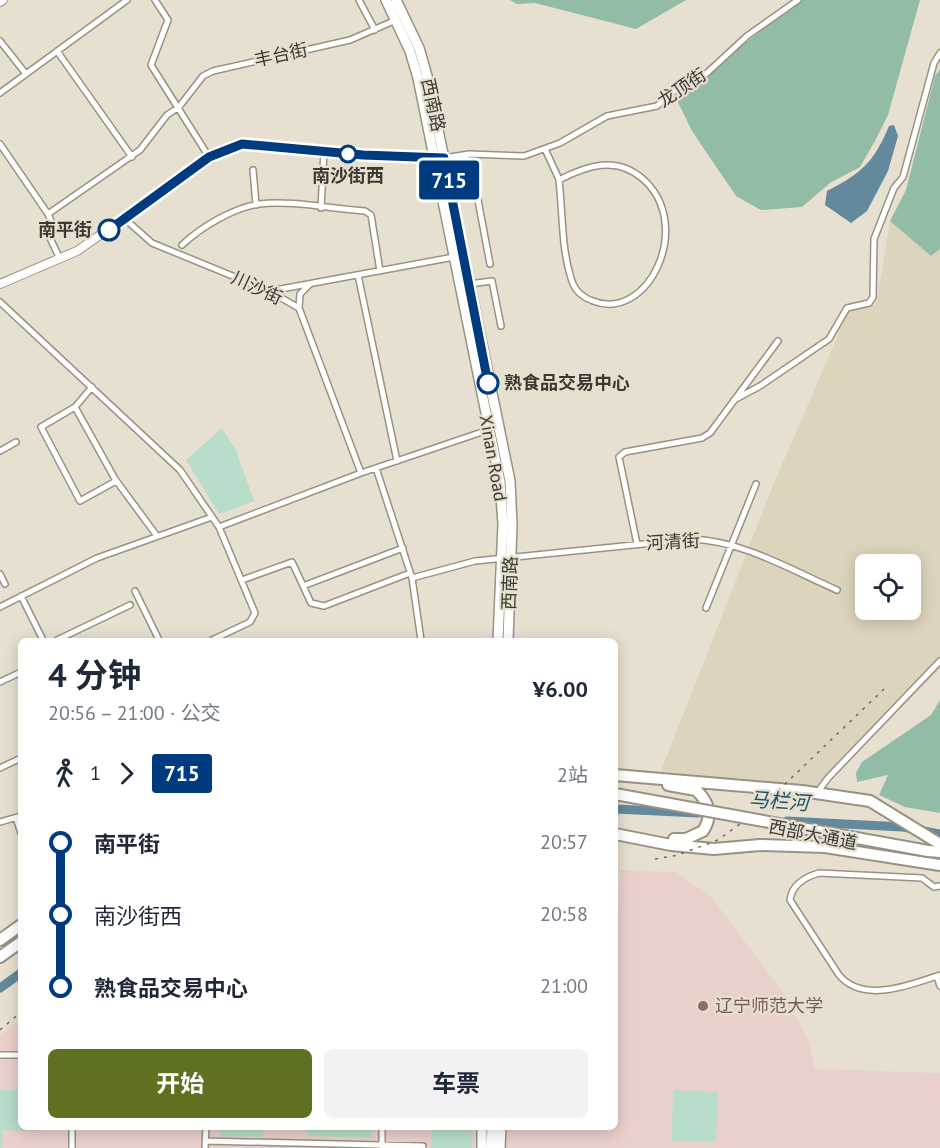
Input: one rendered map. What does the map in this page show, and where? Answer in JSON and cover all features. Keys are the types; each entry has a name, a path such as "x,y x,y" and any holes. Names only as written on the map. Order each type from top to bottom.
{"highway":[{"path":"618,775 855,798 880,805 940,846"},
{"path":"618,781 696,790 706,801 709,818 703,831 686,839 643,839"},
{"name":"西部大通道","path":"618,795 940,858"},
{"name":"西部大通道","path":"618,801 927,854 940,846"},
{"path":"618,835 714,849 760,845 825,847 940,865"},
{"path":"0,935 18,925"},
{"path":"0,940 18,925"},
{"path":"0,949 18,936"},
{"path":"0,957 18,944"}],"main road":[{"name":"Xinan Road","path":"386,0 410,51 440,158 454,257 492,429 500,483 506,558 498,638"},
{"name":"西南路","path":"396,0 419,48 440,158 469,284 492,429"},
{"name":"西南路","path":"506,558 508,638"},
{"path":"482,1130 482,1148"},
{"path":"491,1148 492,1130"},
{"path":"500,1148 501,1130"}],"street":[{"path":"0,93 127,0"},
{"path":"155,0 168,20 151,65 179,106 209,157"},
{"path":"359,0 375,30"},
{"name":"龙顶街","path":"440,158 465,155 524,156 544,149 608,116 657,106 671,93 707,73 747,36 798,0"},
{"name":"丰台街","path":"48,214 132,157 203,76 213,70 350,40 396,21"},
{"path":"0,41 26,74"},
{"path":"57,51 132,157"},
{"path":"734,400 760,386 829,339 835,333 847,308 869,303 873,297 874,239 894,188 903,177 934,63 940,53"},
{"path":"0,144 48,214 51,221 50,238 60,259"},
{"path":"0,284 60,259 125,219 209,157 242,144 440,158"},
{"path":"544,149 559,180 563,218 562,245 574,286 583,298 604,306 627,299 640,291 665,252 667,224 654,189 638,175 620,166 602,164 584,166 559,180"},
{"path":"321,208 324,151"},
{"path":"465,155 475,184 490,264"},
{"path":"253,170 256,205"},
{"path":"182,244 192,235 219,220 256,205 365,212 371,215 380,270"},
{"name":"川沙街","path":"125,219 152,243 269,291 299,308 360,473"},
{"path":"269,291 454,257"},
{"path":"358,274 397,461"},
{"path":"469,284 492,281 501,326"},
{"path":"299,308 300,294 312,283"},
{"path":"0,302 180,470 219,526 255,613 249,622 216,638"},
{"path":"637,544 619,458 625,452 702,438 710,433 778,341"},
{"path":"92,387 75,407 40,427 80,501 116,481"},
{"path":"75,407 116,481 157,536"},
{"path":"219,526 360,473 492,429"},
{"path":"0,451 16,442"},
{"path":"376,468 411,575 422,638"},
{"path":"706,608 756,484"},
{"path":"0,607 97,558 212,517"},
{"name":"河清街","path":"303,586 311,603 324,606 411,575 475,561 692,539 714,540 732,545 837,590"},
{"path":"242,580 292,562 303,586 403,548"},
{"path":"0,574 5,584"},
{"path":"135,591 158,638"},
{"path":"21,596 42,638"},
{"path":"61,638 130,605"},
{"path":"817,793 828,778 940,661"},
{"path":"0,682 18,673"},
{"path":"0,768 18,759"},
{"path":"0,822 18,817"},
{"path":"940,886 934,887 922,878 819,873 807,876 797,884 791,891 790,900 846,983 856,988 900,989 938,976 940,986"},
{"path":"0,1055 18,1055"},
{"path":"72,1130 72,1148"},
{"path":"205,1148 206,1130"},
{"path":"382,1130 382,1147"},
{"path":"205,1141 382,1147 423,1146"}],"shaded area":[{"path":"890,221 931,256 940,249 940,669 818,791 661,771 774,483 848,312 876,304"},
{"name":"辽宁师范大学","path":"620,870 676,872 712,898 783,993 809,1042 815,1069 940,1073 940,1148 505,1148 505,1130 618,1130"},
{"path":"18,1021 18,1130 476,1130 476,1148 0,1148 0,1035"}],"green space":[{"path":"510,0 686,0 636,29 535,3 517,4"},
{"path":"802,0 920,0 888,115 860,167 830,183 802,207 761,210 736,196 692,131 675,96"},
{"path":"940,69 940,249 931,256 890,221 906,190 935,76"},
{"path":"222,428 236,450 254,501 219,514 186,460"},
{"path":"940,700 940,813 905,807 879,795 888,775 857,782 856,773 862,762 931,715"},
{"path":"0,1090 18,1090 18,1130 36,1131 3,1130 2,1148 0,1148"},
{"path":"673,1090 718,1092 716,1142 672,1141"},
{"path":"221,1130 263,1130 262,1137 220,1136"},
{"path":"308,1130 371,1130 371,1138 308,1136"},
{"path":"432,1130 473,1130 472,1148 431,1148"}],"water":[{"path":"894,125 898,136 888,171 867,211 851,223 825,205 827,191 866,165 878,149 889,126"}],"waterway":[{"name":"马栏河","path":"618,809 699,813"},
{"name":"马栏河","path":"787,821 903,827 940,834"},
{"name":"马栏河","path":"0,988 18,975"}],"railway":[{"path":"655,859 678,855 718,840 756,812 884,689"},
{"path":"0,1030 18,1015"}],"bus line":[{"name":"715","path":"109,230 209,157 224,149 242,144 363,155 444,158 488,383"}],"place":[{"name":"南沙街西","path":"348,154"},
{"name":"南平街","path":"109,230"},
{"name":"熟食品交易中心","path":"488,383"},
{"name":"辽宁师范大学","path":"703,1006"}]}
